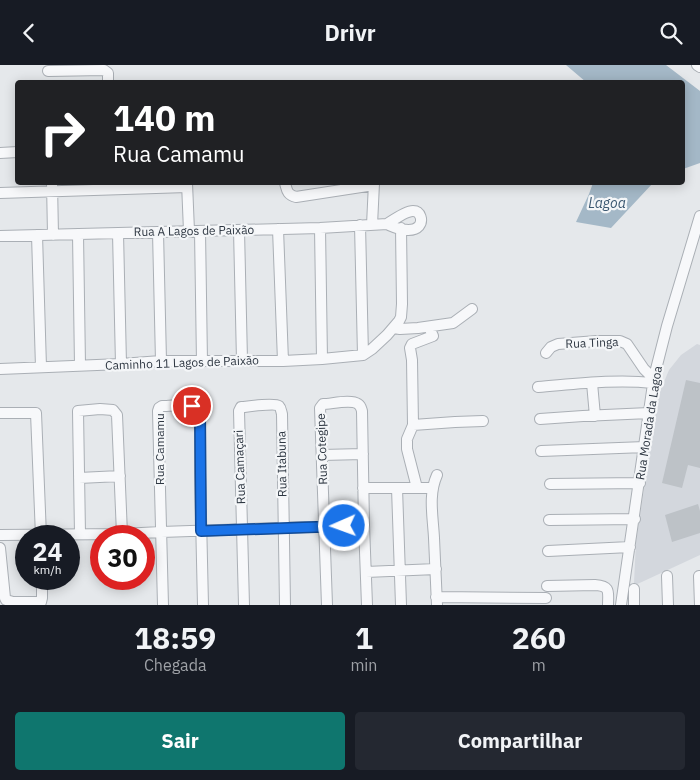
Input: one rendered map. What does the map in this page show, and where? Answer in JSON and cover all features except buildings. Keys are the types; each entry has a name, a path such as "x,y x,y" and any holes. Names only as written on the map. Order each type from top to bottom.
{"street":[{"path":"48,72 105,70 108,80"},
{"path":"0,153 15,152"},
{"path":"0,193 52,187 187,185 189,231"},
{"path":"286,185 290,195 296,197 368,185"},
{"path":"372,225 374,185"},
{"path":"52,187 53,235"},
{"name":"Rua A Lagos de Paixão","path":"0,236 320,228 387,224 410,229 417,228 420,225 421,218 415,211 387,224"},
{"name":"Rua Morada da Lagoa","path":"622,605 654,380 667,326 700,216"},
{"path":"360,225 363,355"},
{"path":"320,228 322,359"},
{"path":"363,355 394,328 399,321 402,310 400,228"},
{"path":"278,229 283,361"},
{"path":"239,230 242,360"},
{"path":"200,231 202,362"},
{"path":"158,232 161,361"},
{"path":"118,233 121,364"},
{"path":"78,234 80,365"},
{"path":"37,235 41,367"},
{"path":"394,328 429,327 455,322 472,309"},
{"path":"417,488 406,449 407,439 413,425 410,347 412,344 433,336 429,327"},
{"name":"Rua Tinga","path":"546,353 553,346 564,343 620,341 627,344 654,380"},
{"name":"Caminho 11 Lagos de Paixão","path":"0,369 161,361 283,361 363,355"},
{"path":"538,387 654,380"},
{"path":"592,383 596,416"},
{"name":"Rua Cotegipe","path":"327,605 321,406 323,404 357,403 361,408 363,454"},
{"name":"Rua Camamu","path":"161,532 157,415 159,408 188,405 195,406 199,410 201,531"},
{"name":"Rua Camaçari","path":"244,605 239,411 241,407 273,405"},
{"name":"Rua Itabuna","path":"273,405 278,405 282,414 285,605"},
{"path":"80,525 78,411 100,409 113,410 117,415 122,525"},
{"path":"0,413 36,413 41,525"},
{"path":"540,419 583,415 649,413"},
{"path":"413,425 483,421"},
{"path":"541,451 645,447"},
{"path":"322,455 363,454 367,605"},
{"path":"437,475 433,488 432,503 437,601 546,597"},
{"path":"79,478 120,477"},
{"path":"550,484 640,483"},
{"path":"363,488 433,488"},
{"path":"397,488 401,605"},
{"path":"550,520 634,519"},
{"path":"155,532 364,525"},
{"path":"201,531 203,605"},
{"path":"161,532 163,605"},
{"path":"80,534 90,534"},
{"path":"0,535 15,535"},
{"path":"548,551 630,547"},
{"path":"0,548 2,580 6,601 41,601 42,590"},
{"path":"366,572 436,569"},
{"path":"667,576 668,605"},
{"path":"699,576 700,605"},
{"path":"547,586 596,585 605,587 608,589 608,605"},
{"path":"634,589 634,605"}],"shaded area":[{"path":"697,344 700,345 700,555 631,587 634,583 636,542 658,396 669,370 681,355"}],"water":[{"path":"566,65 666,65 700,91 700,163 685,168 685,80 584,80"},
{"name":"Lagoa","path":"592,185 651,185 611,228 576,222"}],"route":[{"path":"192,406 198,408 200,412 201,531 344,526"}]}
